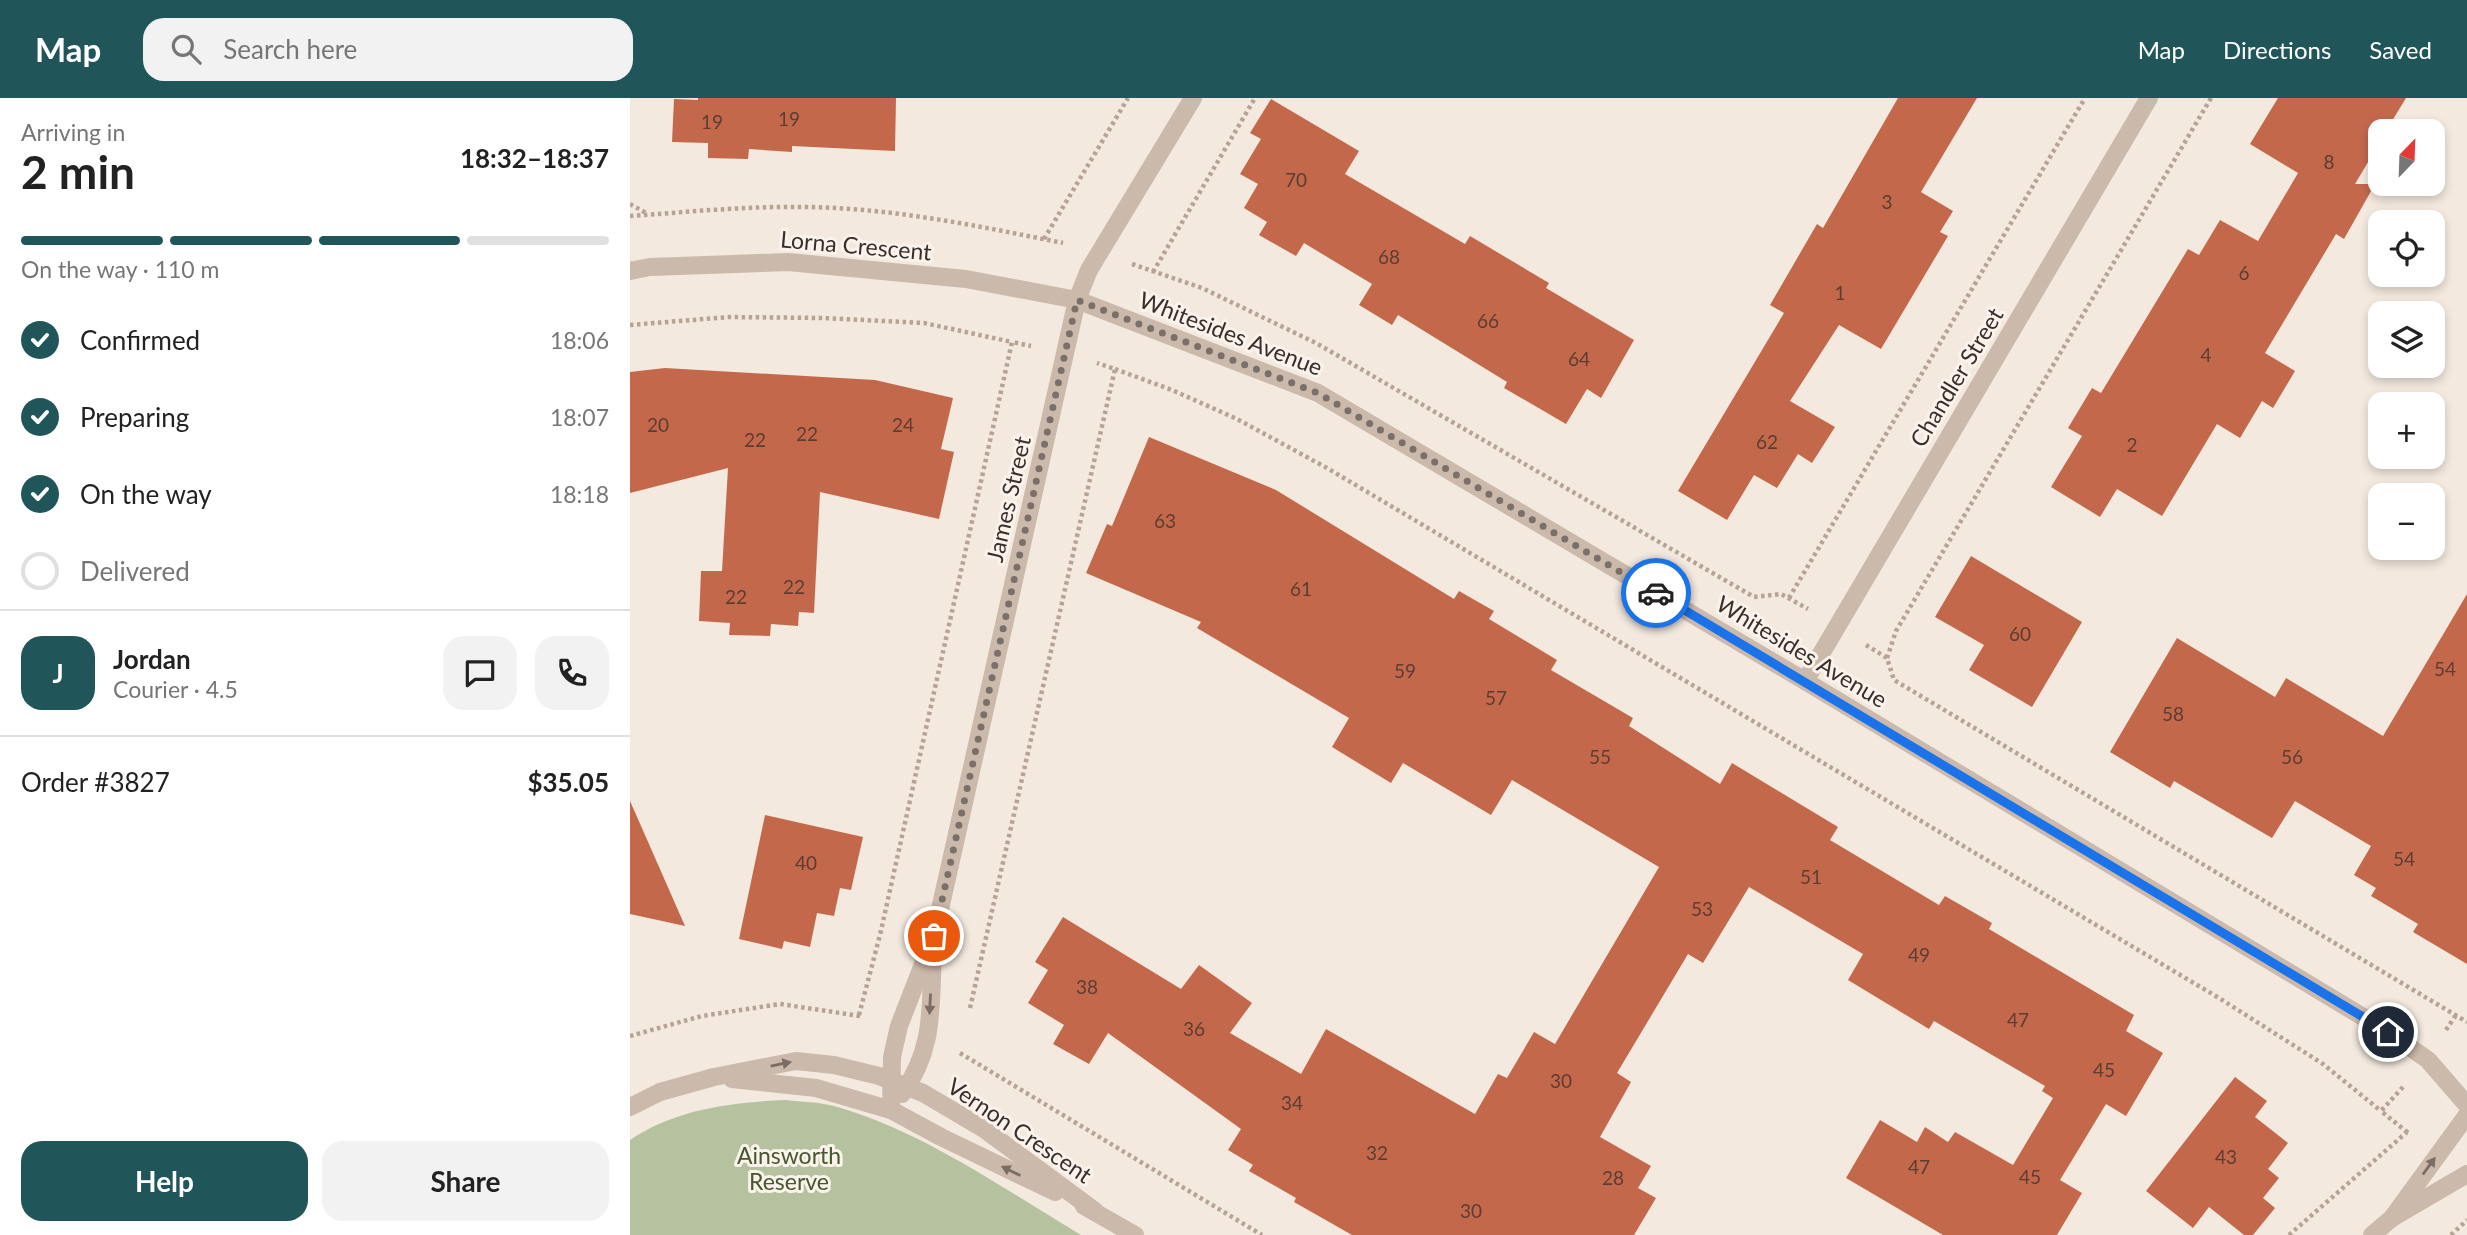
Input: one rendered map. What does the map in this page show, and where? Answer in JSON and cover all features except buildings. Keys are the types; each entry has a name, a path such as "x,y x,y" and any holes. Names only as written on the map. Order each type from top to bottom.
{"street":[{"name":"James Street","path":"899,1084 892,1057 899,1026 934,936 1077,300 1089,270 1193,98"},
{"name":"Chandler Street","path":"1805,681 2149,98"},
{"name":"Lorna Crescent","path":"630,271 650,267 788,262 966,279 1077,300"},
{"name":"Whitesides Avenue","path":"1077,300 1318,393 1805,681 2388,1032 2428,1060 2465,1097"},
{"name":"James Street","path":"891,1110 899,1084 920,1065 928,1037 934,936"},
{"name":"Vernon Crescent","path":"630,1107 660,1093 714,1077 796,1061 834,1065 923,1093 984,1129 1094,1211"},
{"name":"Vernon Crescent","path":"714,1077 816,1088 891,1110 941,1138 1094,1211 1135,1235"},
{"path":"2392,1218 2467,1115"},
{"path":"2372,1235 2392,1218 2467,1174"}],"path":[{"path":"1044,239 1128,98"},
{"path":"1153,272 1255,98"},
{"path":"1789,598 2085,98"},
{"path":"1887,658 1896,631 2211,98"},
{"path":"630,204 648,215"},
{"path":"630,325 729,317 835,319 924,323 1013,342"},
{"path":"1115,369 1237,419 1327,468 2220,998 2323,1064 2381,1111"},
{"path":"2451,1235 2467,1220"}],"green space":[{"name":"Ainsworth Reserve","path":"786,1100 834,1106 898,1130 961,1162 1081,1235 630,1235 630,1140 647,1129 685,1114 725,1105"}],"way so far":[{"path":"934,936 1077,300 1318,393 1656,593"}],"route":[{"path":"1656,593 2388,1032"}]}
